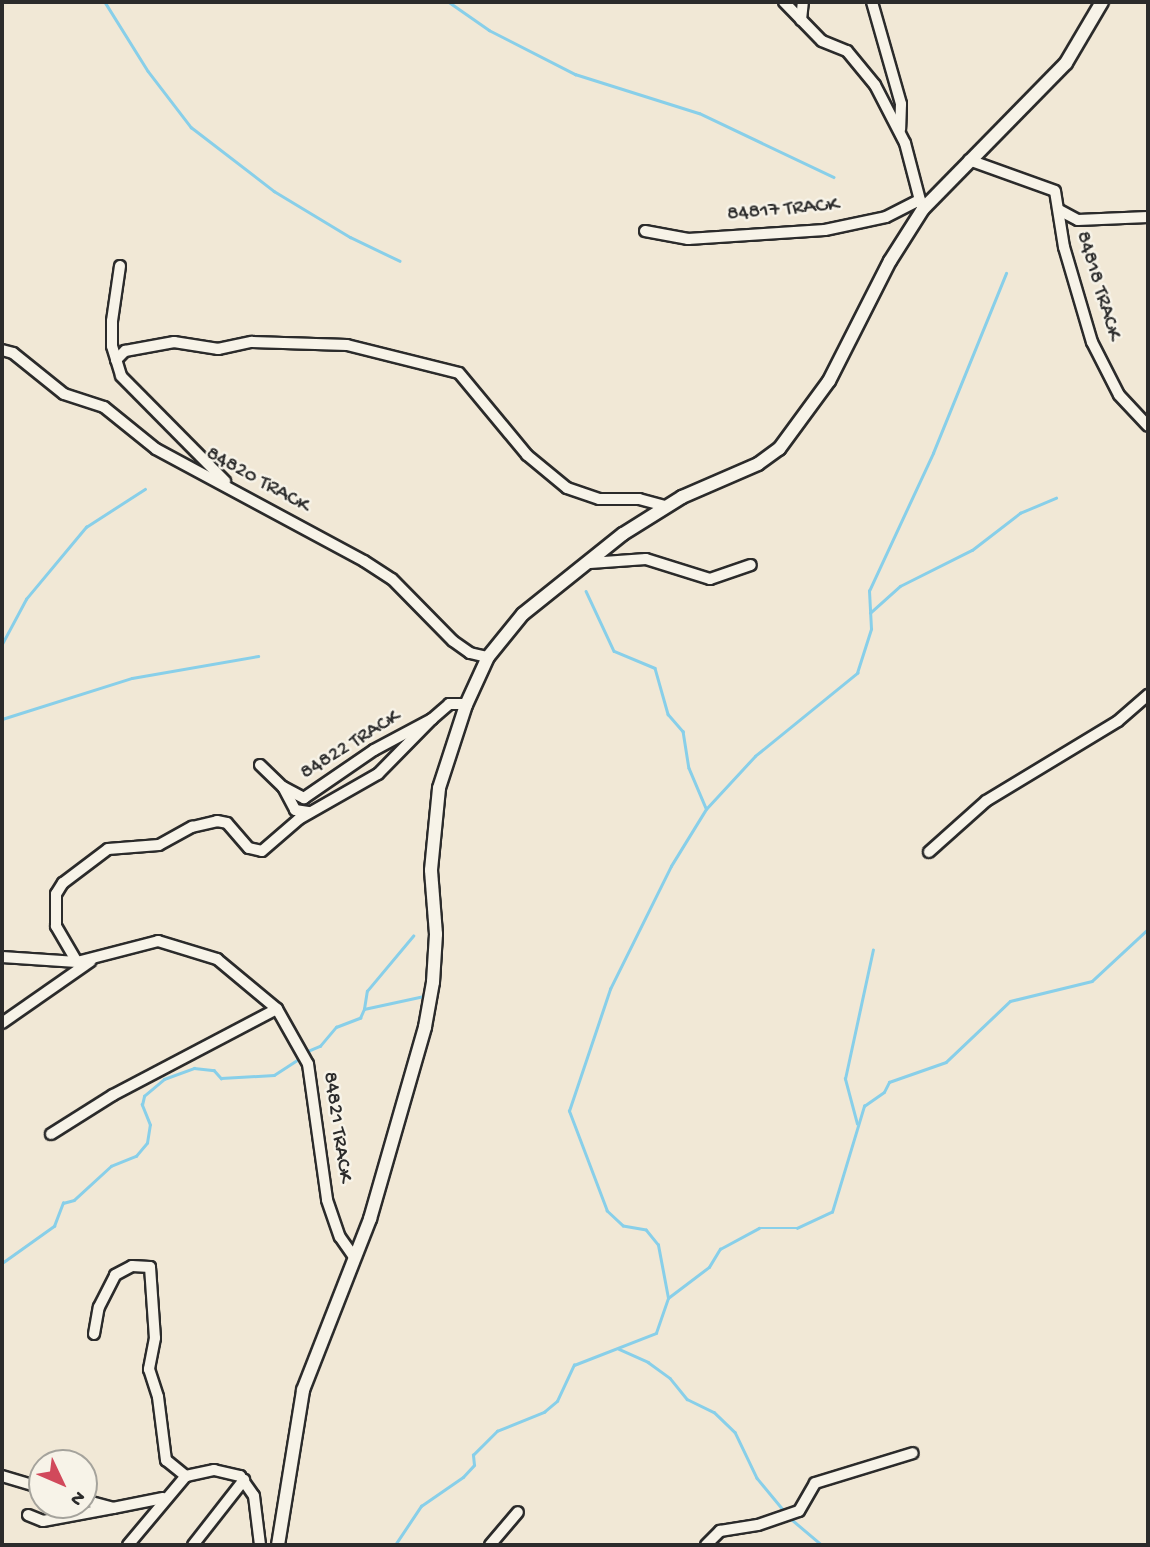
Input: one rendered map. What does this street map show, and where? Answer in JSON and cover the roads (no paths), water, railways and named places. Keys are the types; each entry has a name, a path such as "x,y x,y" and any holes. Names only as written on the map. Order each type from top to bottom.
{"street":[{"path":"784,2 822,41 847,51 875,85 900,130 921,204"},
{"path":"801,20 803,2"},
{"path":"872,2 901,104 900,130"},
{"path":"278,1545 303,1390 390,1159 425,1027 436,934 433,824 439,788 466,704 488,657 523,614 666,506 758,464 795,430 829,381 921,204 1023,111 1066,63 1102,2"},
{"name":"84818 TRACK","path":"969,160 1046,186 1060,199 1064,247 1092,342 1119,394 1148,426"},
{"name":"84817 TRACK","path":"645,230 688,239 825,230 886,217 921,204"},
{"path":"1059,210 1078,220 1148,217"},
{"path":"120,266 112,297 116,360 130,388 228,484"},
{"path":"116,360 125,351 174,342 218,349 252,342 347,345 459,373 527,455 567,488 599,499 639,499 666,506"},
{"name":"84820 TRACK","path":"2,350 13,352 64,394 104,407 156,449 228,484 392,579 453,641 488,657"},
{"path":"590,563 646,559 710,579 741,572 751,565"},
{"path":"929,852 986,801 1118,721 1148,695"},
{"name":"84822 TRACK","path":"260,765 297,796 312,796 374,750 432,719 449,704 466,704"},
{"path":"77,962 56,926 54,904 62,883 117,845 147,847 201,825 226,822 249,848 262,851 310,812 378,774 432,719"},
{"path":"283,787 295,810 310,812"},
{"name":"84821 TRACK","path":"2,957 77,962 92,960 143,943 178,946 217,959 277,1009 308,1064 327,1200 340,1237 354,1257"},
{"path":"2,1023 92,960"},
{"path":"51,1135 113,1094 277,1009"},
{"path":"94,1334 99,1307 115,1275 132,1266 150,1267 155,1338 149,1369 158,1397 166,1460 186,1476"},
{"path":"706,1545 720,1531 758,1525 799,1511 815,1483 913,1453"},
{"path":"128,1545 164,1498 186,1476 230,1471 244,1480 258,1511 260,1545"},
{"path":"2,1476 28,1484"},
{"path":"193,1545 244,1480"},
{"path":"98,1511 164,1498"},
{"path":"98,1504 113,1508"},
{"path":"490,1545 518,1512"}],"waterway":[{"path":"105,2 148,71 191,127 274,191 350,237 400,261"},
{"path":"449,2 489,30 575,74 699,113 834,177"},
{"path":"668,1298 658,1245 646,1230 623,1226 607,1211 569,1111 610,989 671,866 706,809 755,756 857,673 871,629 869,591 933,453 1006,273"},
{"path":"2,644 26,599 86,527 145,489"},
{"path":"870,613 900,586 972,550 1020,513 1056,498"},
{"path":"586,591 614,651 655,668 668,714 683,731 689,768 706,808"},
{"path":"2,719 132,678 258,656"},
{"path":"395,1545 421,1506 463,1477 474,1465 473,1455 497,1431 544,1412 557,1401 574,1365 656,1333 668,1298 709,1267 720,1249 759,1228 797,1228 832,1212 864,1106 884,1092 889,1082 946,1062 1010,1001 1092,981 1148,929"},
{"path":"364,1009 367,991 413,936"},
{"path":"857,1124 845,1079 873,950"},
{"path":"308,1051 320,1046 336,1027 360,1018 364,1009 424,996"},
{"path":"2,1263 54,1226 63,1203 74,1200 111,1166 136,1156 147,1143 150,1125 142,1105 144,1096 164,1079 194,1068 214,1070 221,1078 274,1075 302,1057"},
{"path":"619,1349 648,1362 670,1378 687,1399 714,1412 735,1432 757,1478 786,1513"},
{"path":"790,1518 822,1545"}]}
